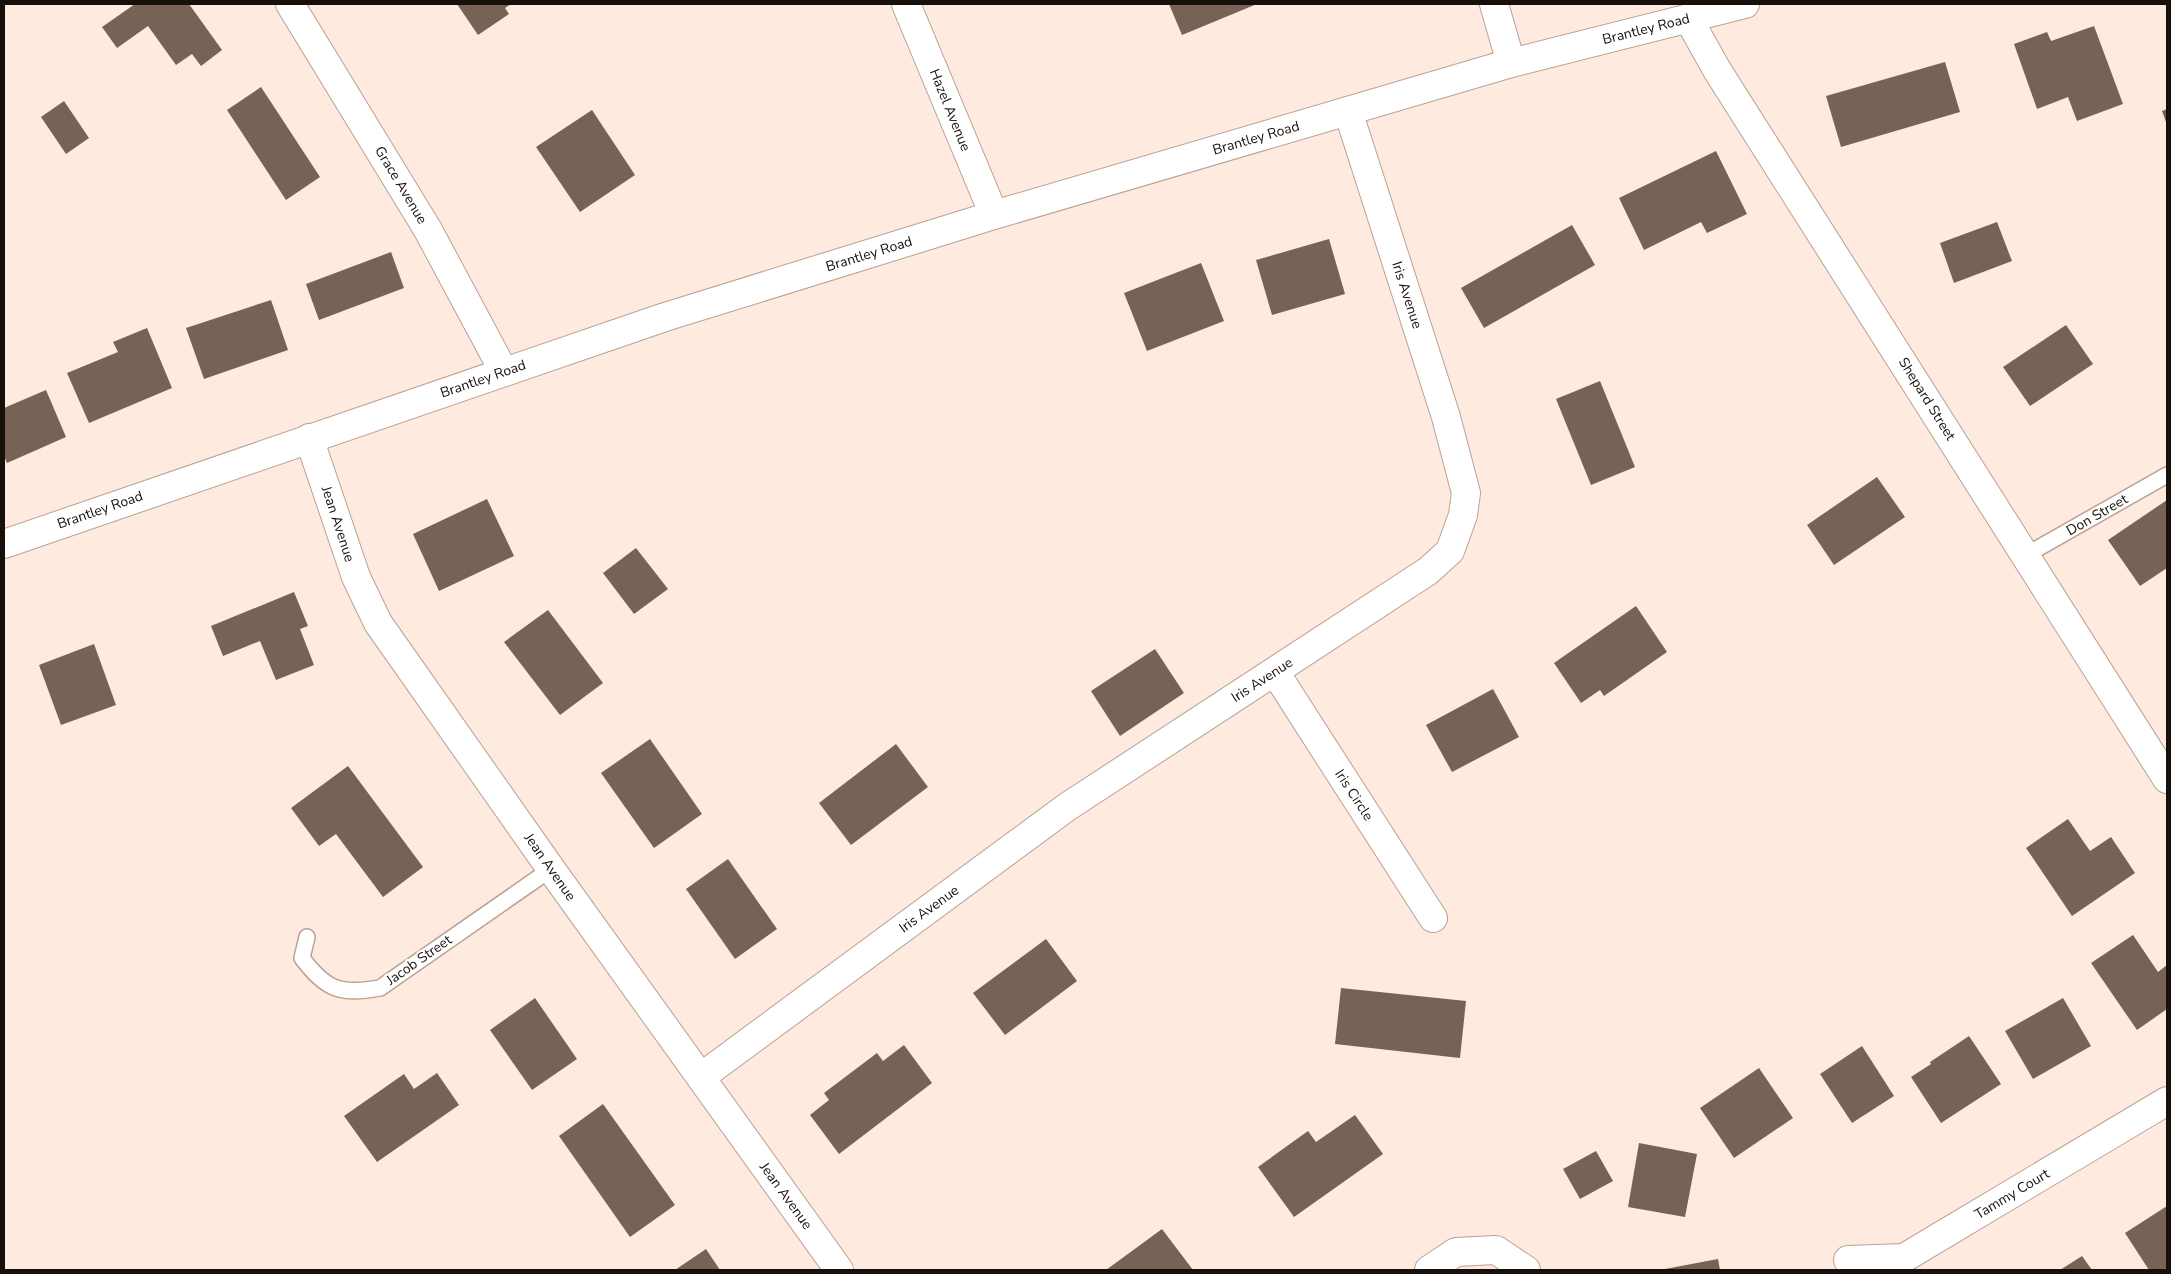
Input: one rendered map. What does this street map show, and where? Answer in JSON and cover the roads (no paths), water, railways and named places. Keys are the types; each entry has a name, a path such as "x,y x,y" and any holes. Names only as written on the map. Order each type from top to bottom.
{"street":[{"name":"Grace Avenue","path":"290,4 428,230 504,372"},
{"name":"Hazel Avenue","path":"906,4 994,215"},
{"path":"1494,4 1511,63"},
{"name":"Brantley Road","path":"4,544 674,314 994,215 1511,63 1745,4"},
{"name":"Shepard Street","path":"1688,18 1717,70 2167,779"},
{"name":"Iris Avenue","path":"701,1077 1067,807 1428,571 1450,550 1463,515 1466,493 1446,418 1348,111"},
{"name":"Jean Avenue","path":"309,438 356,577 378,623 551,869 839,1270"},
{"name":"Iris Circle","path":"1275,672 1433,918"},
{"name":"Tammy Court","path":"1848,1260 1904,1258 2167,1100"},
{"path":"1428,1270 1456,1252 1496,1250 1526,1270"}],"lane":[{"name":"Don Street","path":"2026,555 2167,475"},
{"name":"Jacob Street","path":"307,937 302,958 315,975 331,988 361,991 380,988 551,869"}]}
